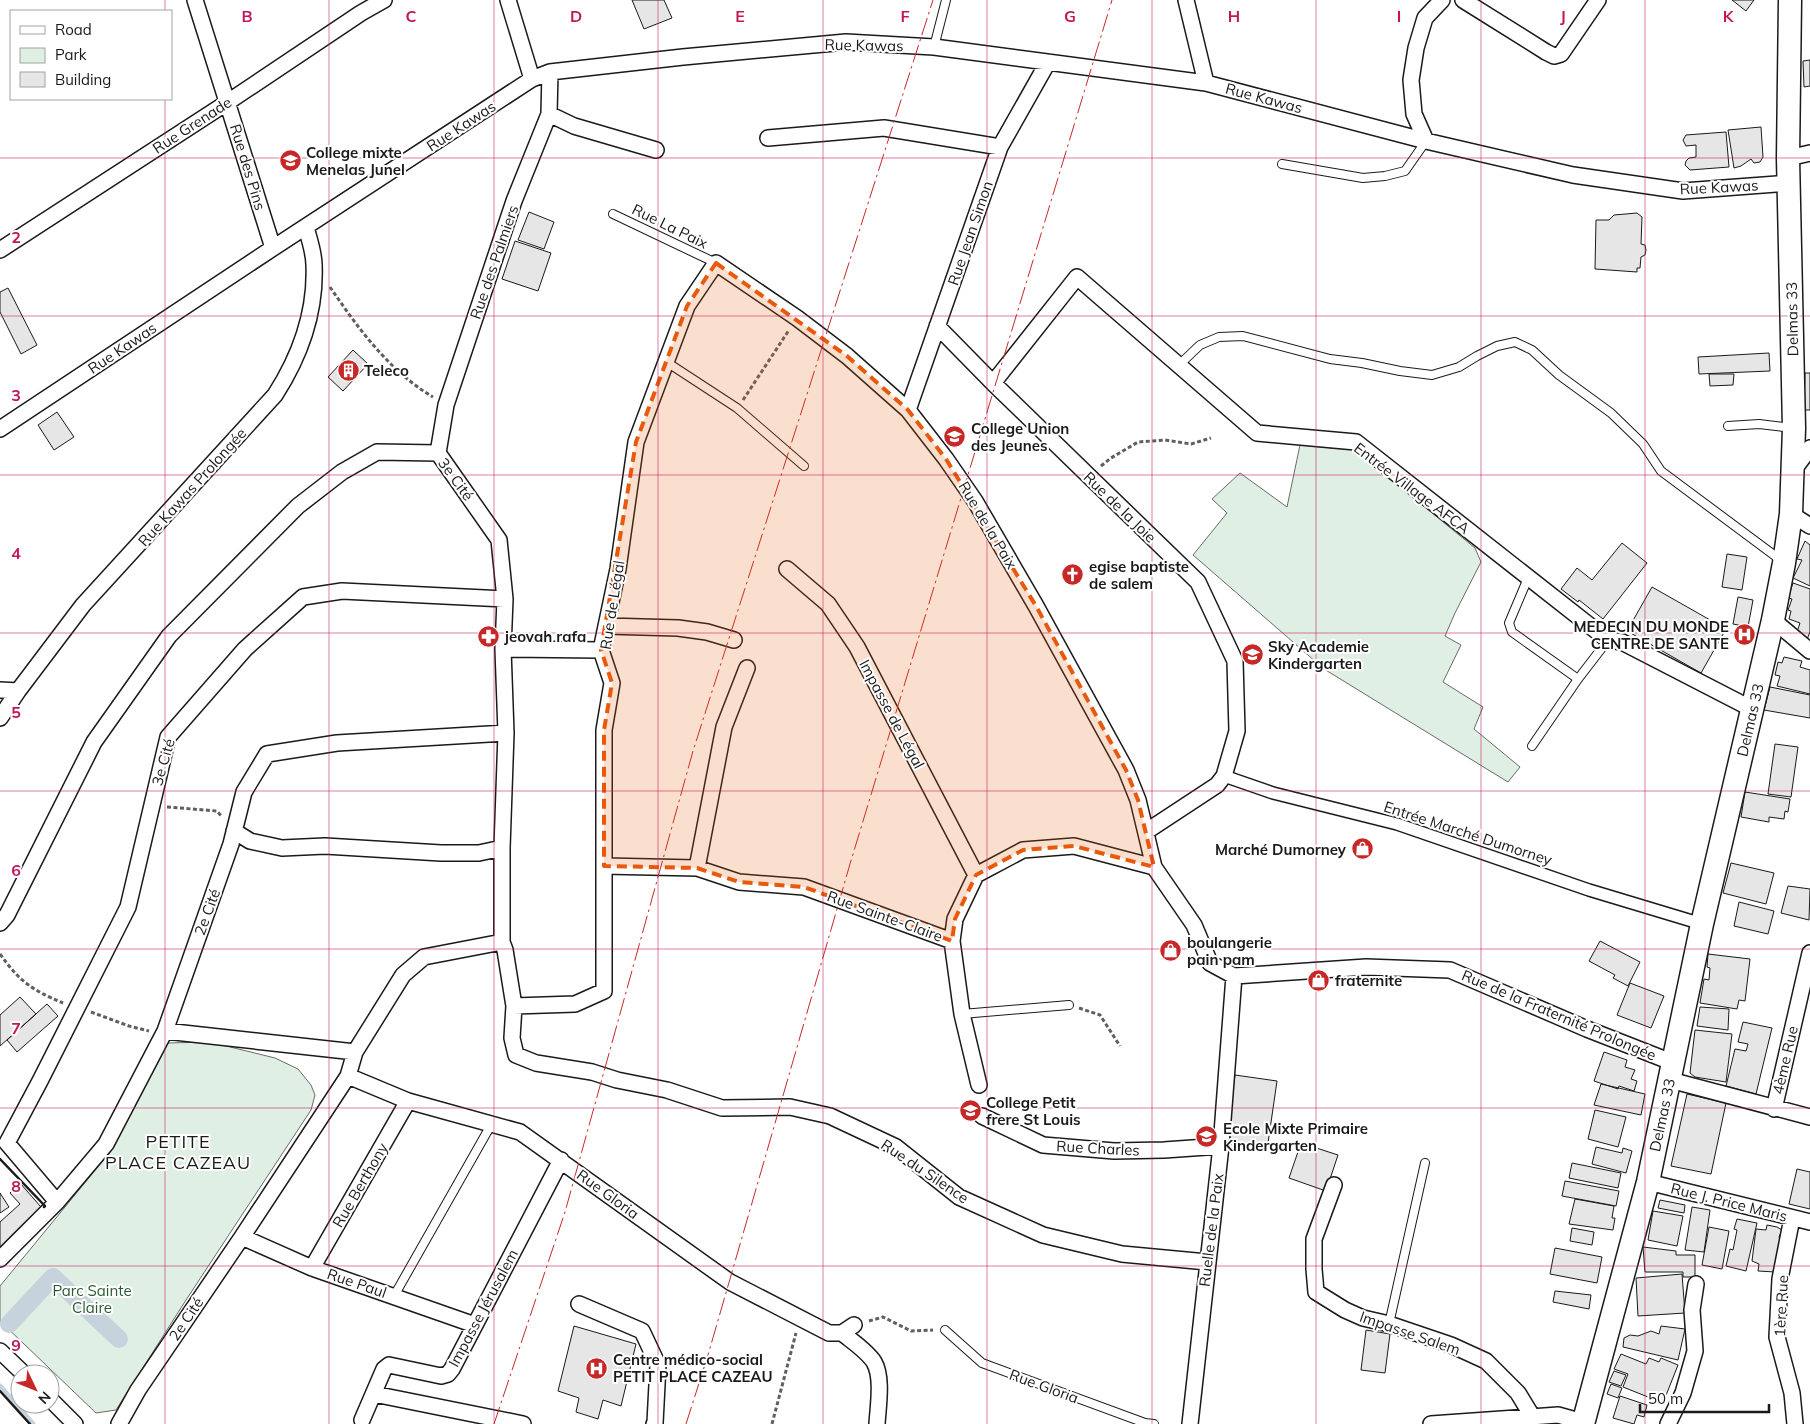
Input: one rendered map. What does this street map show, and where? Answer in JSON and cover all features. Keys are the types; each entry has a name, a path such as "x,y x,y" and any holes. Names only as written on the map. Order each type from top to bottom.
{"main road":[{"name":"Delmas 33","path":"1583,1423 1648,1182 1702,924 1774,620 1791,514 1794,428 1788,158 1790,0"}],"street":[{"name":"Rue des Pins","path":"195,0 273,248"},
{"name":"Rue Grenade","path":"0,250 228,102 358,6 384,0"},
{"path":"508,0 532,80"},
{"path":"1186,0 1206,83"},
{"path":"1426,141 1414,114 1412,80 1416,48 1425,18 1442,0"},
{"path":"1463,0 1554,56 1561,54 1598,0"},
{"name":"Rue Kawas","path":"0,429 273,248 532,80 550,72 683,57 846,42 934,47 1206,83 1426,141 1572,175 1684,191 1790,183"},
{"name":"Rue Jean Simon","path":"908,410 1000,147 1048,62"},
{"name":"Rue des Palmiers","path":"438,453 446,405 514,201 550,114 550,72"},
{"path":"550,114 574,126 656,150"},
{"path":"768,138 884,128 1000,147"},
{"path":"1788,158 1810,154"},
{"name":"Rue Kawas Prolongée","path":"0,718 18,691 83,606 275,395 290,372 304,339 313,298 314,263 306,227"},
{"name":"Rue de la Paix","path":"716,263 797,318 847,356 908,410 946,459 974,501 1036,606 1126,770 1138,800 1147,831 1154,867"},
{"name":"Rue de Légal","path":"514,1006 575,1004 604,990 604,730 612,683 601,650 618,568 636,442 687,306 716,263"},
{"name":"Entrée Village AFCA","path":"993,383 1076,277 1257,433 1356,442 1608,640 1622,642 1752,709"},
{"name":"Rue de la Joie","path":"937,326 1198,582 1235,661 1237,731 1224,776"},
{"path":"1792,472 1810,448"},
{"name":"3e Cité","path":"0,923 7,915 94,742 169,636 298,506 342,472 377,452 438,453 499,540 505,599 503,649 506,733 502,848 504,946 514,1006"},
{"path":"1791,514 1810,526"},
{"name":"Impasse de Légal","path":"787,569 828,604 857,648 976,875"},
{"name":"3e Cité","path":"4,1141 77,1008 128,907 168,737 245,649 303,597 342,591 505,599"},
{"path":"1774,620 1810,650"},
{"path":"606,626 678,628 707,632 734,640"},
{"path":"503,649 601,650"},
{"path":"697,868 724,727 747,668"},
{"path":"0,690 18,691"},
{"name":"2e Cité","path":"0,1259 57,1202 106,1144 164,1031 231,844 244,792 267,754 337,744 506,733"},
{"path":"1147,831 1217,785 1224,776"},
{"name":"Entrée Marché Dumorney","path":"1224,776 1273,793 1397,824 1589,890 1702,924"},
{"path":"234,831 250,841 282,848 325,846 479,854 502,848"},
{"path":"976,875 1023,850 1074,846 1154,867 1194,925 1210,963 1234,976"},
{"name":"Rue Sainte-Claire","path":"604,866 697,868 739,882 804,887 952,941 955,919 976,875"},
{"path":"952,941 962,1014 979,1085"},
{"name":"2e Cité","path":"119,1424 138,1390 348,1076 355,1052 403,975 424,957 504,946"},
{"name":"4ème Rue","path":"1774,1109 1810,953"},
{"name":"Rue de la Fraternité Prolongée","path":"1234,976 1366,967 1450,970 1588,1029 1672,1072 1774,1109 1810,1117"},
{"name":"Ruelle de la Paix","path":"1190,1424 1221,1146 1234,976"},
{"name":"Rue du Silence","path":"514,1006 512,1038 516,1055 536,1063 592,1072 617,1080 667,1090 722,1108 790,1106 830,1116 896,1147 959,1197 1044,1235 1122,1254 1207,1262"},
{"path":"164,1031 355,1052"},
{"name":"Rue Gloria","path":"348,1076 408,1101 520,1132 730,1282 829,1333 848,1329"},
{"name":"Rue Berthony","path":"312,1268 408,1101"},
{"name":"Rue Charles","path":"982,1116 1042,1144 1114,1151 1221,1146"},
{"path":"4,1141 57,1202"},
{"name":"Impasse Jérusalem","path":"359,1423 384,1369 389,1365 441,1376 448,1374 561,1160"},
{"name":"Rue J. Price Maris","path":"1648,1182 1810,1222"},
{"name":"Impasse Salem","path":"1334,1185 1314,1239 1316,1292 1345,1310 1363,1318 1389,1324 1451,1345 1486,1361 1518,1393 1532,1416"},
{"name":"1ère Rue","path":"1792,1218 1780,1279 1777,1337 1792,1392 1795,1424"},
{"name":"Rue Paul","path":"242,1236 312,1268 475,1325"},
{"path":"1668,1424 1683,1392 1695,1351 1692,1310 1696,1284"},
{"path":"579,1304 642,1331 658,1365 654,1424"},
{"path":"848,1329 874,1362 878,1374 877,1424"},
{"path":"0,1351 14,1364"},
{"path":"374,1394 523,1424"},
{"path":"60,1410 75,1424"},
{"path":"1431,1424 1558,1415 1583,1423"}],"lane":[{"path":"934,47 946,0"},
{"path":"1282,164 1362,178 1385,176 1404,171 1426,141"},
{"name":"Rue La Paix","path":"613,214 716,263"},
{"path":"1179,365 1200,346 1218,337 1243,336 1330,359 1432,375 1459,367 1483,352 1497,346 1515,342 1532,350 1559,375 1611,413 1643,444 1661,471 1784,562"},
{"path":"665,361 737,408 804,466"},
{"path":"1728,426 1759,424 1794,428"},
{"path":"1528,578 1508,623 1512,632 1578,679"},
{"path":"1532,746 1578,679 1608,640"},
{"path":"962,1014 1069,1005"},
{"path":"394,1296 491,1125"},
{"path":"1389,1324 1425,1163"},
{"name":"Rue Gloria","path":"944,1330 982,1363 1154,1424"}],"path":[{"path":"314,263 355,323 390,363 424,391 446,405"},
{"path":"737,408 797,318"},
{"path":"1089,476 1111,458 1138,442 1165,440 1191,444 1211,438"},
{"path":"152,806 217,811"},
{"path":"0,954 14,974 36,991 77,1008 137,1028 152,1032 164,1031"},
{"path":"1069,1005 1100,1015 1120,1046"},
{"path":"848,1329 883,1316 911,1331 944,1330"},
{"path":"772,1424 800,1319"}],"highlighted area":[{"path":"716,263 847,356 908,410 946,459 1036,606 1126,770 1138,800 1154,867 1074,846 1023,850 976,875 955,919 952,941 804,887 739,882 697,868 604,866 604,730 612,683 601,650 636,442 687,306"}],"green space":[{"path":"1300,445 1355,450 1475,548 1481,562 1445,636 1461,645 1443,682 1483,707 1474,729 1520,767 1508,782 1324,669 1193,555 1227,513 1212,499 1240,473 1287,507"},
{"name":"Parc Sainte Claire","path":"210,1042 275,1058 298,1069 311,1085 315,1095 311,1110 116,1410 96,1413 60,1378 60,1364 45,1364 0,1321 0,1286 111,1151 167,1043"}],"building":[{"path":"632,0 664,0 672,18 644,29"},
{"path":"1732,0 1754,0 1746,11"},
{"path":"1810,60 1810,86 1804,87 1803,61"},
{"path":"1761,127 1763,157 1760,162 1754,163 1751,159 1741,166 1734,168 1728,130"},
{"path":"1726,132 1729,167 1690,170 1685,165 1689,158 1696,157 1696,145 1686,146 1683,140 1686,135"},
{"path":"529,212 554,222 544,249 518,240"},
{"path":"1637,213 1642,217 1641,244 1645,245 1646,250 1645,255 1641,257 1640,268 1637,268 1637,272 1595,269 1596,220 1609,220 1614,215"},
{"path":"515,241 551,253 538,291 502,279"},
{"path":"8,288 37,345 21,354 0,312 0,292"},
{"name":"Teleco","path":"353,350 368,364 343,391 328,377"},
{"path":"1769,353 1770,371 1699,374 1698,357"},
{"path":"1805,373 1810,373 1810,410 1804,410"},
{"path":"1709,374 1734,374 1733,385 1710,386"},
{"path":"57,412 74,437 54,450 38,425"},
{"path":"1805,541 1810,545 1810,586 1793,578 1802,560 1797,559"},
{"path":"1622,543 1647,563 1603,619 1579,600 1578,602 1561,589 1577,568 1592,580"},
{"path":"1727,554 1747,557 1742,590 1722,587"},
{"path":"1793,583 1810,589 1810,632 1806,642 1795,638 1800,623 1789,619 1791,611 1788,610 1792,599 1788,598"},
{"path":"1652,587 1726,629 1701,673 1627,631"},
{"path":"1738,597 1753,600 1748,627 1733,624"},
{"path":"1784,657 1802,661 1800,667 1810,670 1810,694 1777,686 1780,676 1775,675 1778,662 1782,663"},
{"path":"1770,687 1810,695 1810,718 1764,710"},
{"path":"1775,744 1798,747 1791,797 1768,794"},
{"path":"1745,792 1790,799 1788,812 1785,811 1784,819 1769,817 1769,822 1741,817"},
{"path":"1731,863 1774,873 1766,904 1723,893"},
{"path":"1788,886 1810,889 1809,920 1781,913"},
{"path":"1739,902 1774,911 1768,934 1734,926"},
{"path":"1600,941 1640,962 1628,986 1613,978 1615,975 1589,961"},
{"path":"1708,954 1750,959 1745,1001 1739,1000 1737,1009 1700,1003 1704,979 1709,980"},
{"path":"1630,983 1664,996 1651,1028 1617,1015"},
{"path":"20,997 36,1014 0,1046 0,1015"},
{"path":"47,1004 58,1016 17,1052 7,1040"},
{"path":"1700,1007 1729,1009 1728,1030 1697,1026"},
{"path":"1743,1022 1772,1028 1756,1094 1726,1086 1735,1049 1746,1051 1748,1044 1738,1042"},
{"path":"1695,1030 1732,1034 1726,1082 1695,1077 1690,1073"},
{"path":"1604,1052 1627,1060 1625,1067 1635,1070 1631,1079 1637,1081 1634,1091 1619,1086 1618,1089 1594,1081"},
{"path":"1235,1075 1277,1081 1267,1150 1225,1143"},
{"path":"1601,1084 1645,1094 1641,1115 1594,1105"},
{"path":"1687,1094 1726,1103 1711,1174 1671,1166"},
{"path":"1595,1110 1626,1117 1618,1147 1588,1139"},
{"path":"1301,1143 1338,1155 1326,1191 1289,1178"},
{"path":"1596,1147 1622,1153 1623,1148 1632,1151 1626,1173 1592,1164"},
{"path":"1572,1163 1621,1173 1618,1188 1569,1178"},
{"path":"1797,1169 1810,1172 1810,1209 1789,1204"},
{"path":"1565,1181 1619,1191 1616,1206 1562,1196"},
{"path":"20,1183 41,1207 0,1247 0,1222 20,1204 10,1193"},
{"path":"0,1193 9,1207 0,1213"},
{"path":"1575,1199 1614,1206 1613,1230 1569,1224"},
{"path":"1660,1200 1685,1205 1684,1213 1658,1208"},
{"path":"1692,1207 1710,1210 1704,1252 1685,1250"},
{"path":"1653,1211 1683,1216 1677,1246 1648,1240"},
{"path":"1737,1219 1757,1223 1746,1271 1726,1266 1730,1249 1733,1250 1737,1230 1734,1229"},
{"path":"1767,1225 1782,1230 1779,1237 1775,1272 1758,1271 1759,1264 1752,1261 1756,1229 1766,1230"},
{"path":"1709,1227 1729,1231 1722,1269 1702,1265"},
{"path":"1572,1228 1594,1232 1592,1245 1570,1241"},
{"path":"1643,1247 1676,1251 1676,1255 1695,1255 1695,1277 1683,1277 1683,1272 1645,1272"},
{"path":"1555,1248 1602,1257 1597,1283 1550,1274"},
{"path":"1682,1274 1685,1313 1638,1316 1636,1278"},
{"path":"1555,1291 1591,1295 1589,1309 1553,1302"},
{"name":"Centre médico-social PETIT PLACE CAZEAU","path":"574,1326 636,1344 621,1406 603,1400 598,1419 576,1412 579,1398 558,1391"},
{"path":"1661,1326 1685,1329 1678,1360 1623,1347 1624,1338 1630,1335 1638,1336 1651,1331 1659,1334"},
{"path":"1366,1330 1390,1334 1385,1373 1361,1370"},
{"path":"1621,1354 1646,1364 1649,1358 1659,1362 1661,1358 1678,1365 1663,1403 1623,1387 1628,1374 1614,1369"},
{"path":"1614,1371 1626,1375 1621,1386 1609,1382"},
{"path":"1611,1384 1622,1388 1618,1398 1607,1394"},
{"path":"1620,1396 1647,1405 1644,1417 1637,1415 1634,1424 1613,1418"}],"waterway":[{"path":"9,1324 53,1277 119,1339"},
{"path":"0,1386 33,1424"}],"wall":[{"path":"0,1159 44,1207"},
{"path":"0,1391 30,1424"}],"power":[{"path":"494,1424 565,1212 693,751 933,0"},
{"path":"686,1424 708,1355 850,864 1112,0"}],"place":[{"name":"College mixte Menelas Junel","path":"290,161"},
{"name":"Teleco","path":"348,370"},
{"name":"College Union des Jeunes","path":"955,437"},
{"name":"egise baptiste de salem","path":"1073,575"},
{"name":"MEDECIN DU MONDE CENTRE DE SANTE","path":"1745,635"},
{"name":"jeovah rafa","path":"489,636"},
{"name":"Sky Academie Kindergarten","path":"1252,655"},
{"name":"Marché Dumorney","path":"1362,849"},
{"name":"boulangerie pain pam","path":"1171,951"},
{"name":"fraternite","path":"1319,980"},
{"name":"College Petit frere St Louis","path":"970,1111"},
{"name":"Ecole Mixte Primaire Kindergarten","path":"1207,1137"},
{"name":"Centre médico-social PETIT PLACE CAZEAU","path":"597,1368"}],"district":[{"name":"PETITE PLACE CAZEAU","path":"178,1151"}]}
